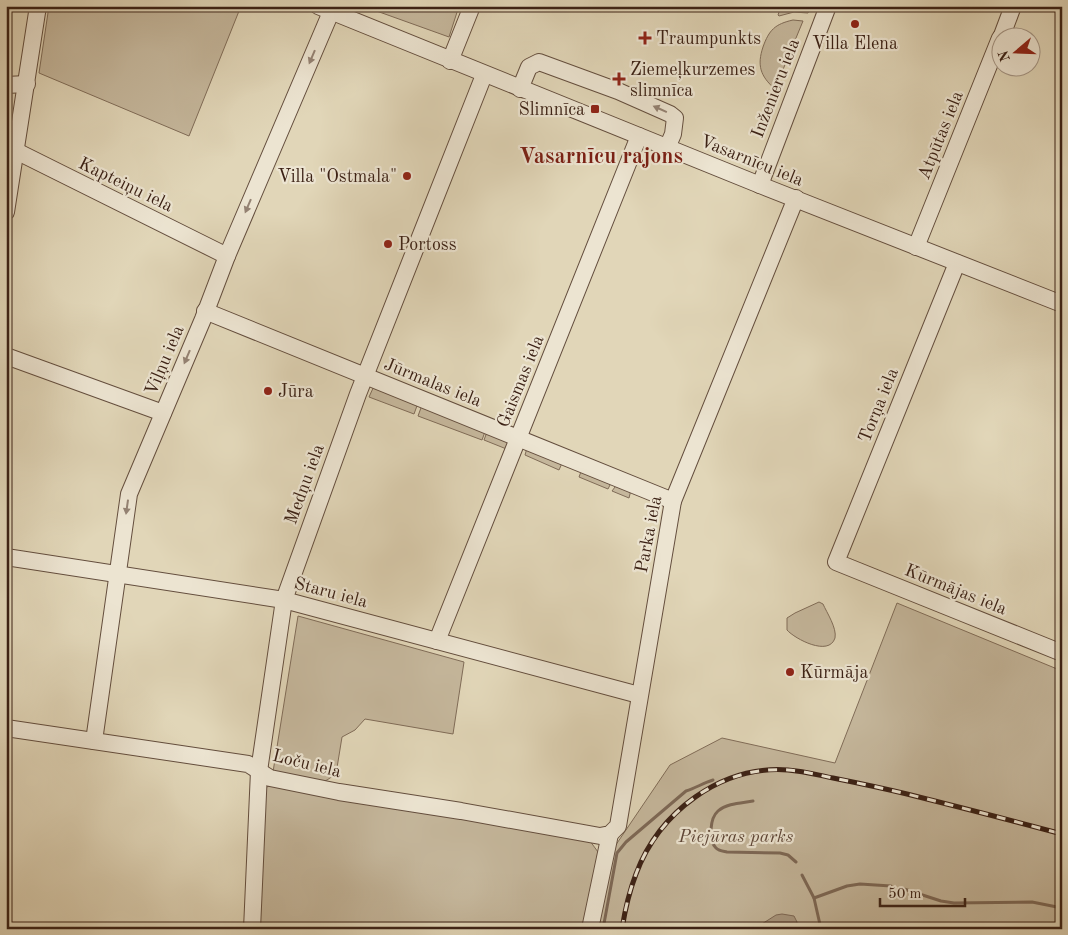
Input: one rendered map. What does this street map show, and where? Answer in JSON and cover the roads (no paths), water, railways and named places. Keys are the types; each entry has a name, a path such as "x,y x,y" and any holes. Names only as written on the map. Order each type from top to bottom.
{"street":[{"path":"6,212 11,152 27,84 38,6"},
{"path":"450,61 472,6"},
{"name":"Inženieru iela","path":"760,185 828,6"},
{"name":"Atpūtas iela","path":"1005,28 1013,6"},
{"name":"Vasarnīcu iela","path":"324,9 667,148 1062,304"},
{"name":"Viļņu iela","path":"94,741 129,494 206,311 324,9"},
{"path":"520,89 529,67 539,62 618,91 675,118 673,134 667,148"},
{"name":"Atpūtas iela","path":"916,247 990,65"},
{"name":"Medņu iela","path":"252,929 259,772 284,600 365,376 484,74"},
{"path":"6,85 27,84"},
{"name":"Gaismas iela","path":"438,641 639,136"},
{"name":"Kapteiņu iela","path":"11,152 227,256"},
{"name":"Parka iela","path":"590,929 605,835 618,826 673,501 796,198"},
{"name":"Torņa iela","path":"836,562 956,263"},
{"name":"Jūrmalas iela","path":"206,311 673,501"},
{"path":"6,356 163,413"},
{"name":"Staru iela","path":"6,557 117,576 284,600 639,695"},
{"name":"Kūrmājas iela","path":"836,562 1062,653"},
{"name":"Loču iela","path":"6,728 248,764 270,778 339,792 605,835"}],"waterway":[{"path":"603,929 617,853 626,842 686,791 713,780"},
{"path":"753,801 730,805 722,808 715,814 711,829 713,844 718,850 727,852 780,853 788,855 796,862"},
{"path":"802,875 814,898 821,929"},
{"path":"814,898 847,886 860,884 891,886"},
{"path":"904,889 941,901 954,903 1032,902 1062,908"}],"railway":[{"path":"622,929 636,874 646,852 660,831 696,797 717,784 739,775 763,770 805,772 907,794 1062,834"}],"place":[{"name":"Villa Elena","path":"855,24"},
{"name":"Traumpunkts","path":"645,38"},
{"name":"Ziemeļkurzemes slimnīca","path":"619,79"},
{"name":"Slimnīca","path":"595,109"},
{"name":"Villa \"Ostmala\"","path":"407,176"},
{"name":"Portoss","path":"388,244"},
{"name":"Jūra","path":"268,391"},
{"name":"Kūrmāja","path":"790,672"}],"district":[{"name":"Vasarnīcu rajons","path":"601,155"}],"park label":[{"name":"Piejūras parks","path":"736,836"}]}
